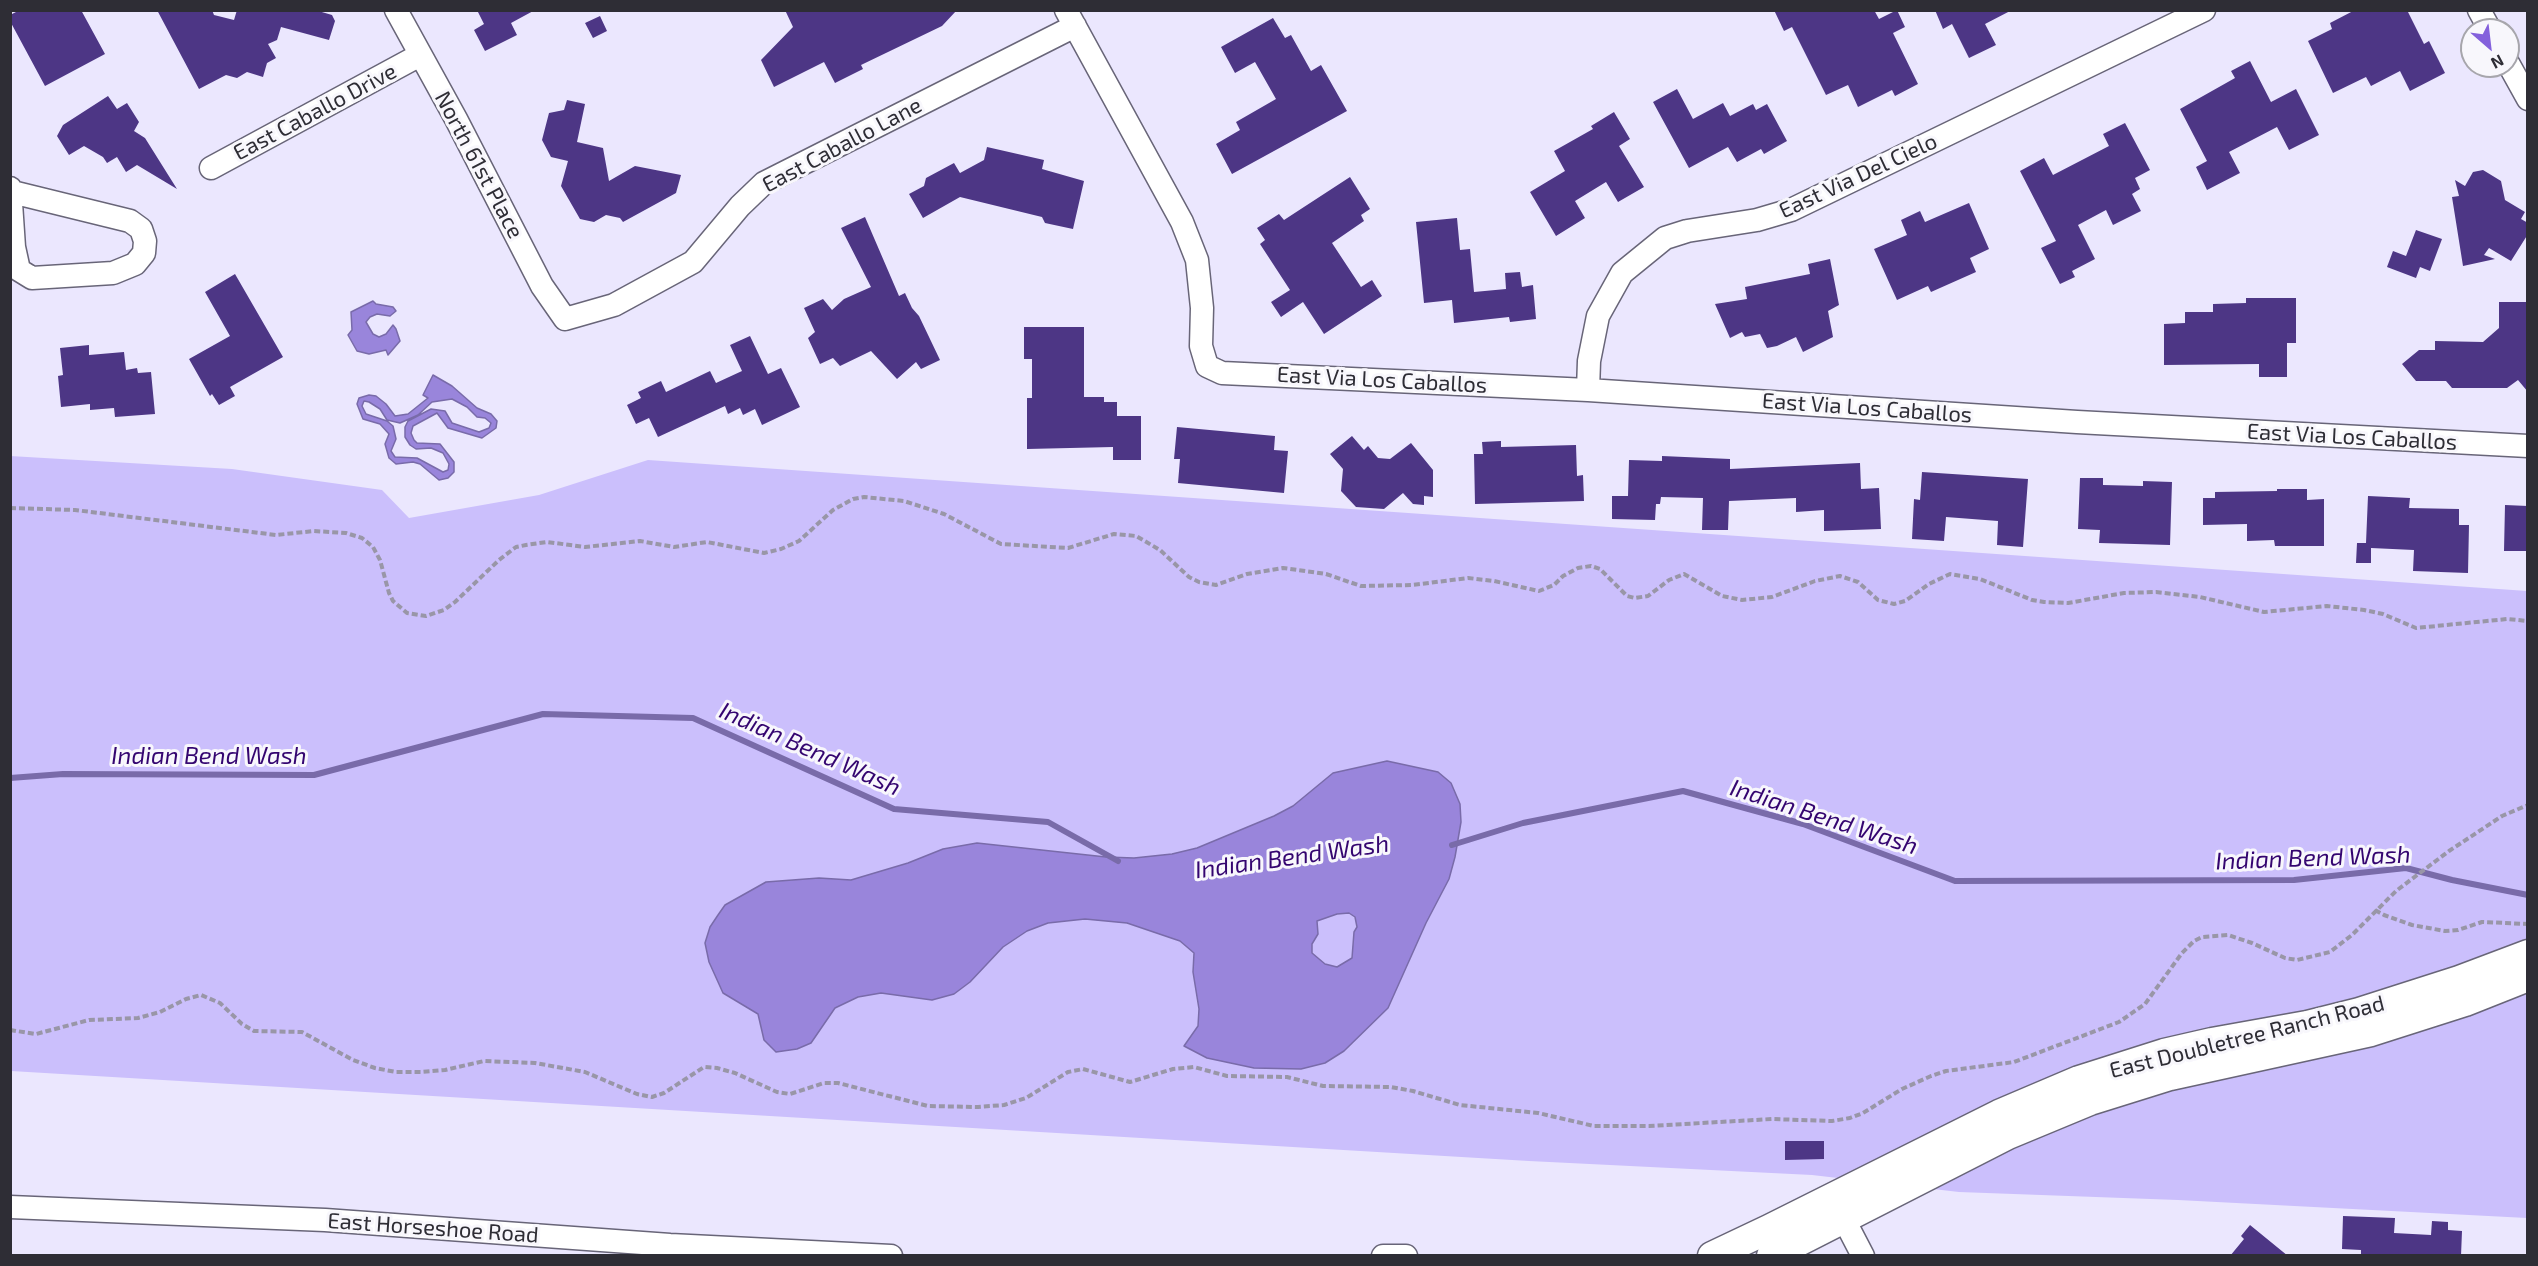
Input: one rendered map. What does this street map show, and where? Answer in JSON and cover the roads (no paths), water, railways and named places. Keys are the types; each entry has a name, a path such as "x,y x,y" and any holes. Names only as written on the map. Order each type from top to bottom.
{"main road":[{"name":"East Doubletree Ranch Road","path":"1771,1256 1838,1209 1999,1114 2079,1080 2164,1053 2307,1025 2359,1012 2459,980 2528,954"},
{"name":"East Doubletree Ranch Road","path":"1712,1256 1838,1209 2118,1091 2170,1076 2372,1032 2465,1002 2528,977"}],"street":[{"name":"North 61st Place","path":"396,10 456,119 542,286 565,319"},
{"name":"East Via Del Cielo","path":"1588,390 1589,361 1598,316 1622,273 1665,238 1687,231 1757,220 1791,210 2204,10"},
{"name":"East Via Los Caballos","path":"1071,18 1182,222 1197,260 1202,308 1201,346 1208,366 1222,372 1588,390 2077,422 2528,446"},
{"name":"East Caballo Lane","path":"565,319 614,305 693,262 740,206 764,183 1071,18"},
{"name":"East Caballo Drive","path":"211,168 420,55"},
{"path":"2516,78 2528,99"},
{"path":"11,190 130,221 141,229 146,241 144,254 135,264 113,273 32,278 19,270 14,248 11,190"},
{"name":"East Horseshoe Road","path":"10,1207 325,1220 670,1250 891,1256"},
{"path":"1838,1209 1863,1256"},
{"path":"1383,1256 1407,1256"}],"water":[{"path":"373,301 376,304 393,307 396,311 390,316 377,314 366,322 373,334 379,337 386,334 393,325 396,329 400,341 388,355 386,350 369,354 357,351 348,335 352,330 351,312"},
{"path":"433,375 452,386 477,408 491,414 497,421 496,428 482,438 448,428 437,413 413,426 411,433 417,443 440,444 454,462 454,472 448,478 439,480 420,464 413,462 396,464 389,458 385,444 389,434 380,424 363,419 357,404 359,398 369,395 376,396 395,416 408,414 428,398 423,395","holes":["452,399 467,407 477,417 485,418 491,423 489,428 479,432 452,423 445,411 431,409 408,421 405,427 405,437 410,445 416,449 431,448 443,453 449,464 448,470 443,472 417,458 395,457 391,451 396,439 393,426 387,421 366,414 362,406 364,401 369,402 380,409 387,420 400,423 418,415 432,402"]},
{"path":"1387,761 1438,772 1451,783 1460,804 1461,822 1449,879 1426,923 1388,1008 1344,1051 1325,1063 1301,1069 1254,1068 1207,1058 1184,1046 1198,1026 1199,1009 1193,972 1194,953 1180,941 1127,923 1085,919 1048,923 1027,931 1003,947 970,982 954,994 932,1000 881,993 858,997 835,1008 811,1043 797,1049 776,1052 764,1040 758,1014 723,993 709,962 705,943 710,927 725,905 766,882 819,878 851,880 908,863 943,849 977,843 1106,857 1134,858 1172,854 1197,848 1274,816 1293,806 1333,773","holes":["1349,913 1355,917 1357,927 1354,932 1352,958 1337,967 1325,964 1312,953 1312,944 1318,934 1317,921 1337,914"]}],"waterway":[{"name":"Indian Bend Wash","path":"10,778 63,774 314,775 543,714 693,718 894,809 1048,822 1118,861"},
{"name":"Indian Bend Wash","path":"1452,845 1523,823 1683,791 1803,824 1955,881 2294,880 2406,868 2528,895"}]}
